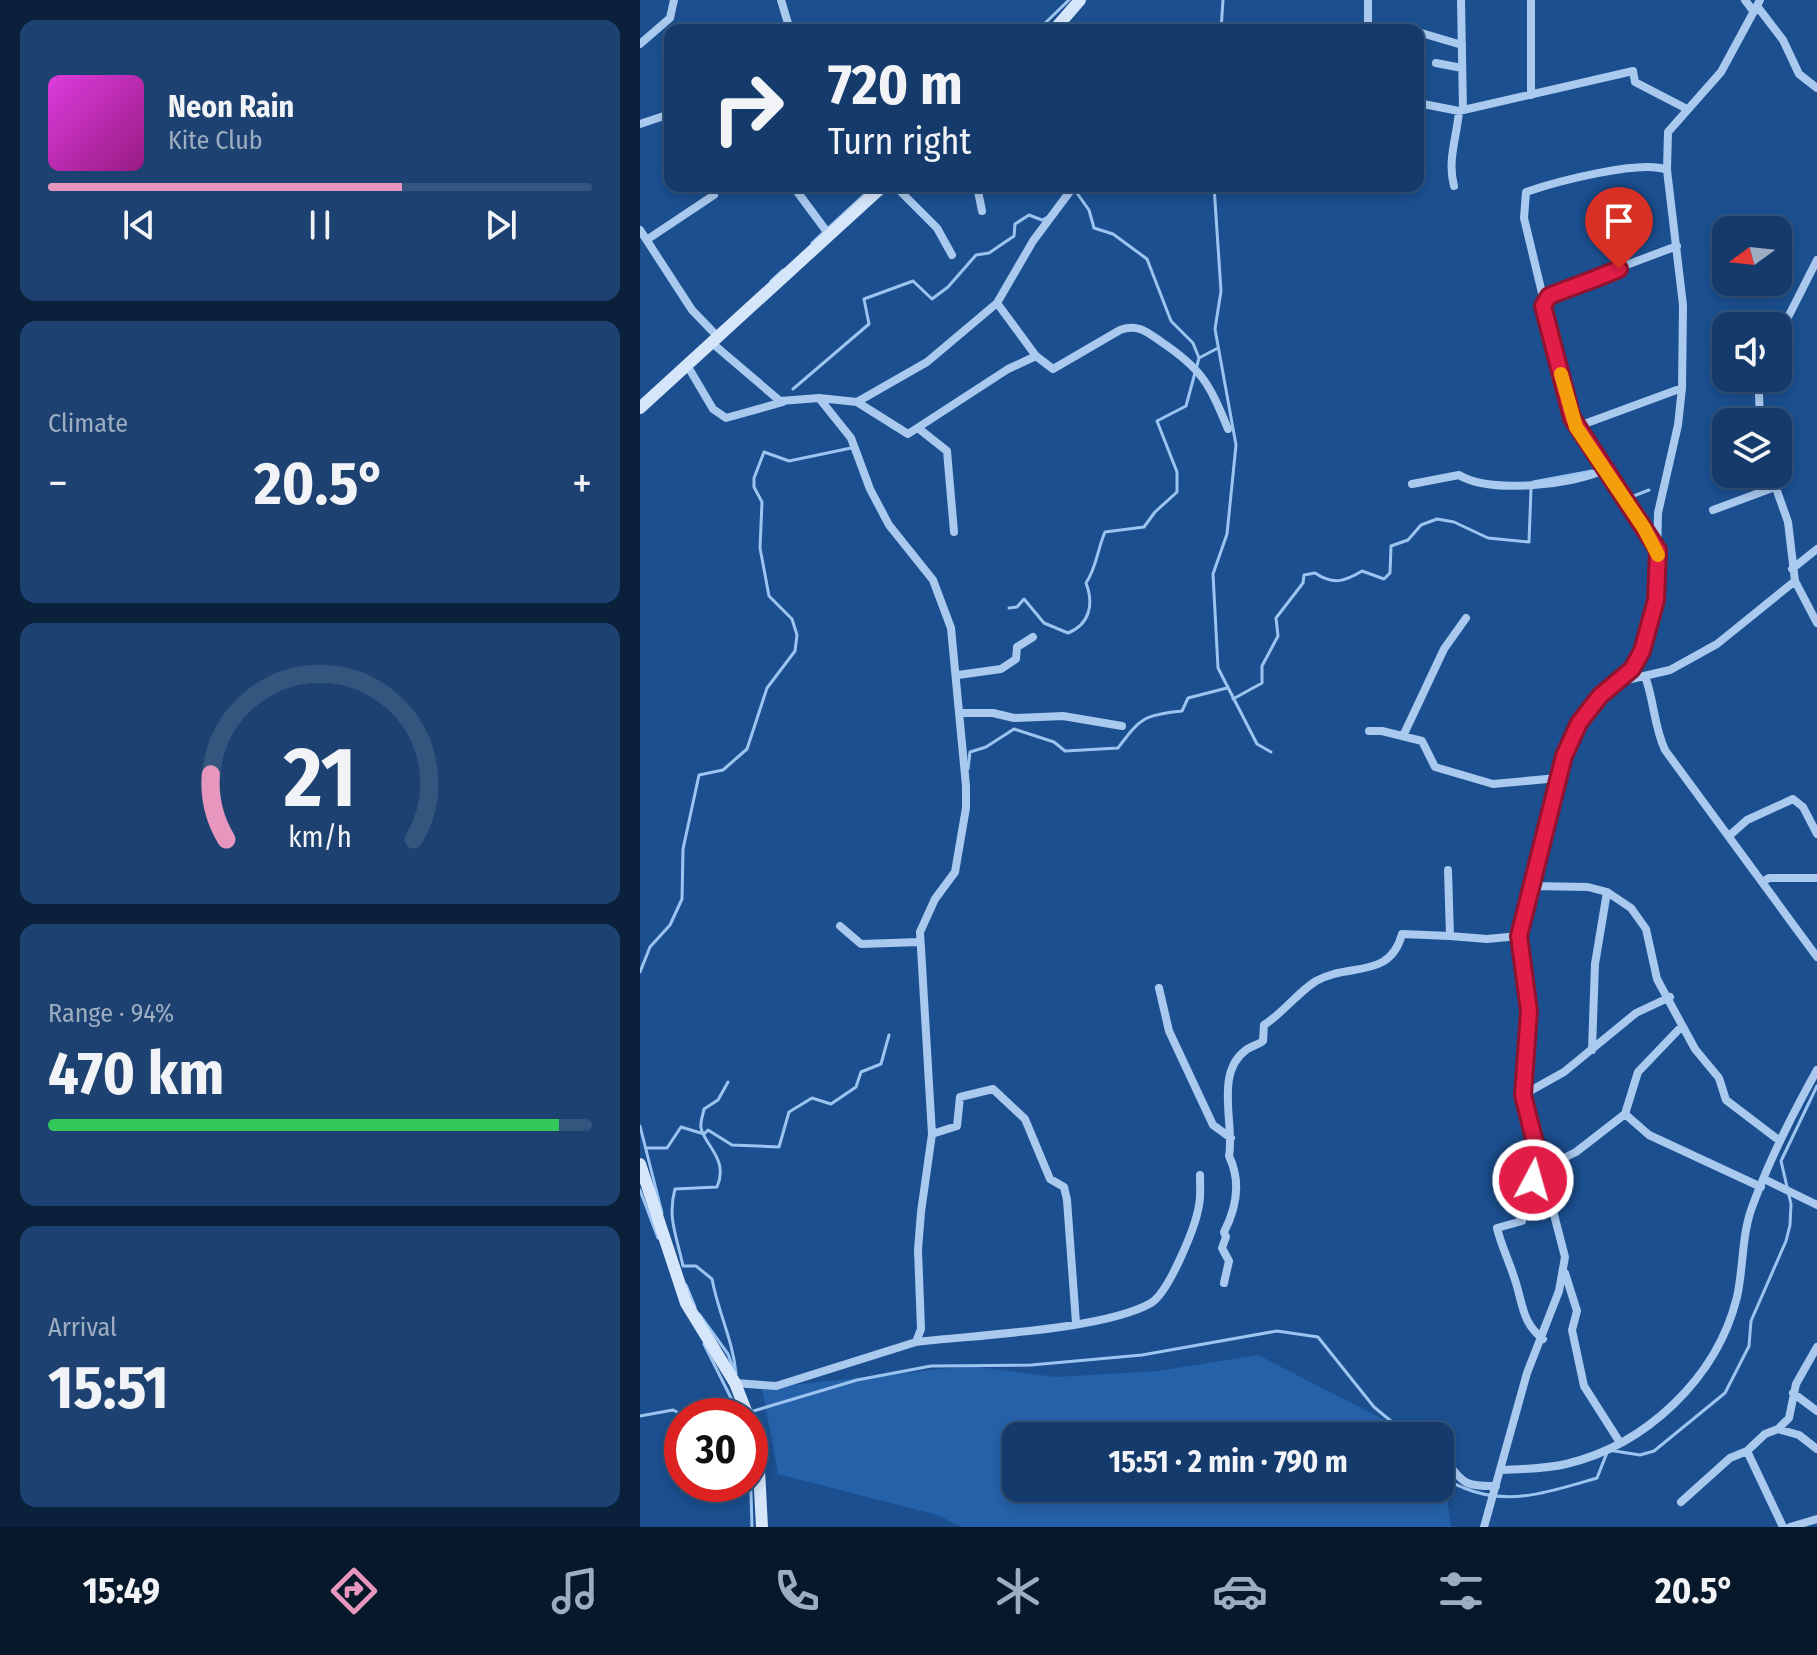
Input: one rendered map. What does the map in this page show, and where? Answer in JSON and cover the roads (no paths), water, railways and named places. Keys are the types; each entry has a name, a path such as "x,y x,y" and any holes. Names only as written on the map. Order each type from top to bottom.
{"street":[{"path":"640,44 670,18 674,0"},
{"path":"781,0 788,24"},
{"path":"1059,24 1080,0"},
{"path":"1367,24 1368,0"},
{"path":"1454,186 1450,154 1457,137 1461,110 1461,0"},
{"path":"1531,0 1531,95"},
{"path":"1745,0 1757,6 1783,40 1799,74 1817,88"},
{"path":"1484,1527 1527,1373 1543,1339 1564,1272 1565,1257 1523,1095 1529,1011 1519,936 1558,778 1579,723 1615,682 1632,669 1642,651 1656,600 1658,513 1678,425 1682,388 1683,305 1667,170 1668,132 1721,72 1757,6"},
{"path":"1424,34 1462,45"},
{"path":"1436,63 1462,68"},
{"path":"1424,104 1461,110 1633,71 1635,82 1687,109"},
{"path":"640,124 664,116"},
{"path":"1658,550 1576,427 1543,306 1524,218 1526,192 1633,167 1658,166 1667,170"},
{"path":"797,192 830,236"},
{"path":"640,408 876,192"},
{"path":"901,192 937,228 952,255"},
{"path":"978,192 982,211"},
{"path":"857,402 927,362 997,303 1033,241 1070,192"},
{"path":"648,239 714,195"},
{"path":"640,230 715,340 783,402"},
{"path":"1543,306 1549,296 1590,283 1597,276 1677,246"},
{"path":"1806,279 1817,251"},
{"path":"1790,312 1817,260"},
{"path":"997,303 1036,356 1046,366 1055,369 1120,330 1142,329 1197,368 1228,429"},
{"path":"687,365 713,409 727,419 783,402 819,398 857,402 904,434 1008,369 1036,356"},
{"path":"1576,427 1682,388"},
{"path":"819,398 851,438 870,489 889,525 933,580 951,628 958,675 966,808 961,848 955,872 935,899 924,921 920,942 932,1134 919,1238 921,1329 916,1342"},
{"path":"918,428 947,451 954,532"},
{"path":"1412,484 1459,475 1472,483 1513,485 1566,479 1577,481 1604,470"},
{"path":"1713,510 1772,488"},
{"path":"1775,488 1788,522 1795,581 1817,623"},
{"path":"1792,569 1817,549"},
{"path":"1615,682 1670,670 1717,644 1795,581"},
{"path":"1403,736 1444,649 1466,618"},
{"path":"958,675 1007,667 1016,659 1017,647 1033,637"},
{"path":"1645,676 1655,701 1659,736 1665,750 1817,957"},
{"path":"961,713 993,713 1014,718 1063,716 1122,726"},
{"path":"1369,731 1422,741 1435,767 1464,777 1493,784 1558,778"},
{"path":"1729,836 1747,820 1793,799 1803,807 1817,834"},
{"path":"1448,870 1450,936"},
{"path":"1762,882 1769,878 1817,878"},
{"path":"1531,886 1588,887 1607,892 1631,908 1646,929 1657,979 1670,997 1682,1026 1719,1078 1726,1100 1780,1141"},
{"path":"1592,1050 1595,964 1607,892"},
{"path":"840,926 861,944 920,942"},
{"path":"1224,1283 1229,1258 1222,1248 1226,1237 1224,1232 1233,1215 1237,1170 1229,1156 1231,1138 1227,1106 1231,1077 1244,1051 1263,1041 1264,1025 1314,982 1385,961 1397,952 1402,934 1487,939 1519,936"},
{"path":"1159,988 1169,1031 1213,1125 1231,1138"},
{"path":"1523,1095 1564,1072 1636,1013 1670,997"},
{"path":"1543,1339 1531,1330 1523,1316 1516,1280 1497,1228 1522,1221 1516,1209 1532,1195 1531,1183 1625,1114 1638,1072 1682,1026"},
{"path":"1500,1470 1566,1464 1653,1424 1687,1393 1730,1317 1737,1295 1745,1232 1762,1183 1817,1070"},
{"path":"932,1134 957,1126 960,1097 981,1089 993,1089 1025,1119 1050,1179 1064,1187 1076,1323"},
{"path":"1625,1114 1649,1135 1817,1205"},
{"path":"640,1164 686,1303 742,1398"},
{"path":"735,1383 776,1386 916,1342 1076,1323 1128,1313 1160,1296 1194,1227 1200,1175"},
{"path":"1564,1272 1577,1311 1572,1330 1584,1386 1619,1441"},
{"path":"1681,1502 1730,1458 1747,1451 1789,1418 1793,1393 1817,1347"},
{"path":"1793,1393 1817,1411"},
{"path":"1778,1429 1799,1435 1817,1449"},
{"path":"1747,1451 1783,1527"},
{"path":"1454,1475 1468,1484 1495,1489"},
{"path":"761,1502 762,1527"},
{"path":"1790,1527 1817,1519"}],"waterway":[{"path":"1044,24 1069,0"},
{"path":"1221,24 1223,0"},
{"path":"1076,192 1089,210 1094,228 1113,234 1147,259 1171,321 1193,343 1199,358"},
{"path":"1214,192 1221,291 1215,329 1236,445 1227,534 1213,574 1218,668 1257,744 1271,752"},
{"path":"812,243 865,194"},
{"path":"793,389 869,324 864,299 913,281 932,299 948,287 976,255 989,253 1014,236 1015,224 1029,215 1042,220 1048,217"},
{"path":"771,281 783,270"},
{"path":"1009,608 1017,607 1024,599 1044,623 1068,633 1081,624 1090,606 1086,583 1105,532 1144,527 1177,492 1177,472 1157,421 1186,406 1199,358 1218,348"},
{"path":"640,972 650,947 670,925 682,899 683,849 699,775 723,770 747,749 767,688 795,651 797,635 792,619 769,596 760,548 762,502 754,487 754,478 764,452 789,461 851,448"},
{"path":"1533,482 1592,471"},
{"path":"1233,699 1262,683 1262,666 1278,636 1276,618 1303,583 1304,575 1315,573 1338,581 1362,571 1384,579 1390,573 1391,546 1408,540 1421,525 1437,519 1454,522 1488,538 1529,542 1531,489"},
{"path":"1626,495 1631,497 1649,490"},
{"path":"968,769 970,752 986,747 1014,729 1054,742 1065,751 1118,748 1143,720 1158,714 1182,711 1188,698 1227,688"},
{"path":"646,1148 667,1148 681,1127 704,1134 708,1130 732,1145 779,1147 789,1112 812,1098 831,1104 856,1087 861,1072 881,1064 889,1035"},
{"path":"728,1082 718,1100 704,1109 701,1123 703,1135 720,1168 717,1187 675,1189 672,1209 683,1266 696,1266 712,1279 736,1374"},
{"path":"1454,1484 1481,1494 1514,1497 1597,1478 1608,1450 1640,1455 1654,1451 1725,1393 1749,1346 1751,1321 1786,1241 1791,1204 1781,1161 1817,1086"},
{"path":"640,1126 662,1213"},
{"path":"640,1190 658,1238"},
{"path":"686,1285 695,1307"},
{"path":"699,1314 728,1354 733,1368"},
{"path":"768,1407 857,1380 931,1366 1031,1365 1142,1355 1277,1331 1318,1337 1374,1407 1392,1422"},
{"path":"704,1344 731,1398"},
{"path":"640,1416 664,1412"},
{"path":"751,1502 752,1527"}]}
